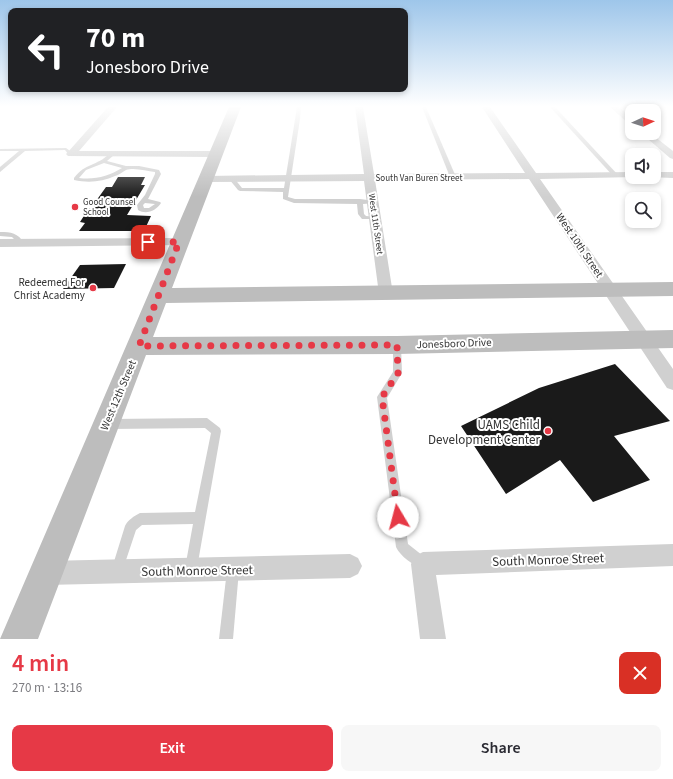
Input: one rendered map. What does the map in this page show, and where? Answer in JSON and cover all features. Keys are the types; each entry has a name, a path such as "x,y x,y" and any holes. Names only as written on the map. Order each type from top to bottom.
{"street":[{"path":"71,154 86,137"},
{"name":"West 12th Street","path":"19,639 105,424 139,346 179,242 223,137"},
{"name":"West 11th Street","path":"364,137 386,294"},
{"name":"West 10th Street","path":"506,137 673,383"},
{"path":"654,140 673,156"},
{"path":"71,154 108,158 216,154"},
{"name":"South Van Buren Street","path":"206,179 625,175"},
{"path":"661,175 673,175"},
{"path":"0,243 179,242"},
{"path":"158,296 673,289"},
{"name":"Jonesboro Drive","path":"139,346 397,345 673,339"},
{"name":"South Monroe Street","path":"423,564 673,555"},
{"path":"423,564 433,639"},
{"name":"South Monroe Street","path":"45,574 350,566"}],"lane":[{"path":"295,137 285,190 285,198 294,201 373,202"},
{"path":"436,137 453,177"},
{"path":"580,137 616,176"},
{"path":"0,150 66,149 71,154"},
{"path":"0,170 23,150"},
{"path":"126,168 104,179 87,181 76,179 83,168 108,158 126,168 139,168 157,172 158,174 144,202"},
{"path":"232,179 240,188 247,190 285,190"},
{"path":"360,201 361,214 364,218 376,218"},
{"path":"0,234 12,234 18,237 21,243"},
{"path":"397,345 398,373 382,397 402,547 423,564"},
{"path":"105,424 208,423 216,432 191,570"},
{"path":"117,572 131,526 140,519 200,518"},
{"path":"226,639 233,569"}],"building":[{"path":"118,177 145,177 141,185 145,185 127,215 151,216 144,231 79,231 85,223 80,222 89,208 91,208 106,187 112,187"},
{"name":"Redeemed For Christ Academy","path":"126,264 114,288 63,289 80,265"},
{"name":"UAMS Child Development Center","path":"615,364 670,421 614,436 650,480 593,502 560,460 506,494 461,426 539,388"}],"place":[{"name":"Good Counsel School","path":"75,207"},
{"name":"Redeemed For Christ Academy","path":"93,288"},
{"name":"UAMS Child Development Center","path":"548,431"}],"route":[{"path":"148,242 179,242 139,346 397,345 398,373 382,397 398,517"}]}
